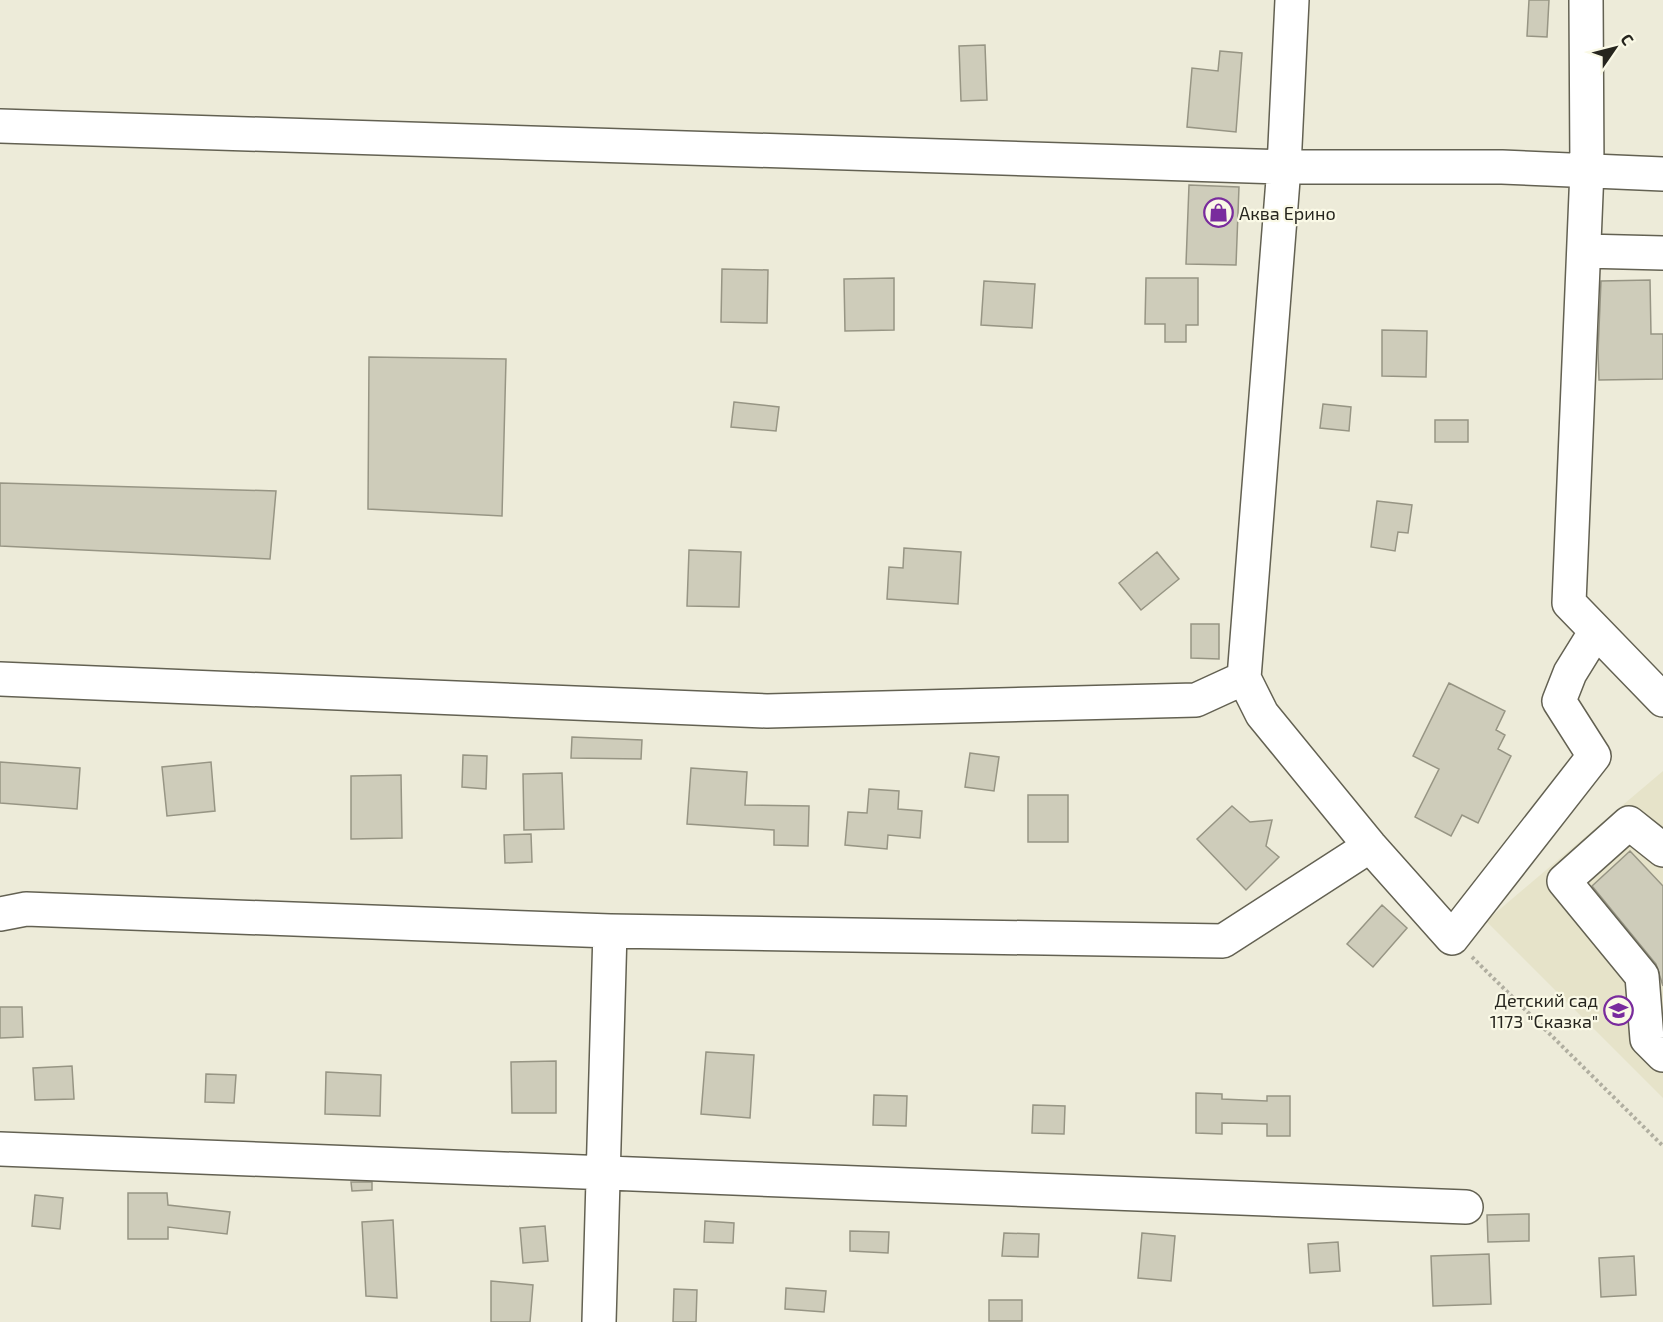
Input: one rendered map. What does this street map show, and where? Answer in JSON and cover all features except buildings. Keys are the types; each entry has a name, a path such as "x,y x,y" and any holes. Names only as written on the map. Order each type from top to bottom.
{"street":[{"path":"1292,0 1284,167 1244,678 1262,714 1370,846 1452,938 1594,756 1559,701 1570,673 1596,631"},
{"path":"1586,0 1587,170 1569,603 1663,700"},
{"path":"0,126 1284,167 1502,167 1663,174"},
{"path":"1584,250 1663,253"},
{"path":"0,679 767,711 1196,700 1244,678"},
{"path":"1663,850 1629,824 1564,881 1642,976 1647,1039 1663,1055"},
{"path":"0,914 26,909 610,931 1223,941 1370,846"},
{"path":"598,1322 610,931"},
{"path":"0,1149 1466,1208"}],"path":[{"path":"1452,938 1663,1146"}],"shaded area":[{"name":"Детский сад 1173 \"Сказка\"","path":"1663,771 1663,1098 1486,921"}],"place":[{"name":"Аква Ерино","path":"1218,213"},
{"name":"Детский сад 1173 \"Сказка\"","path":"1619,1010"}]}
